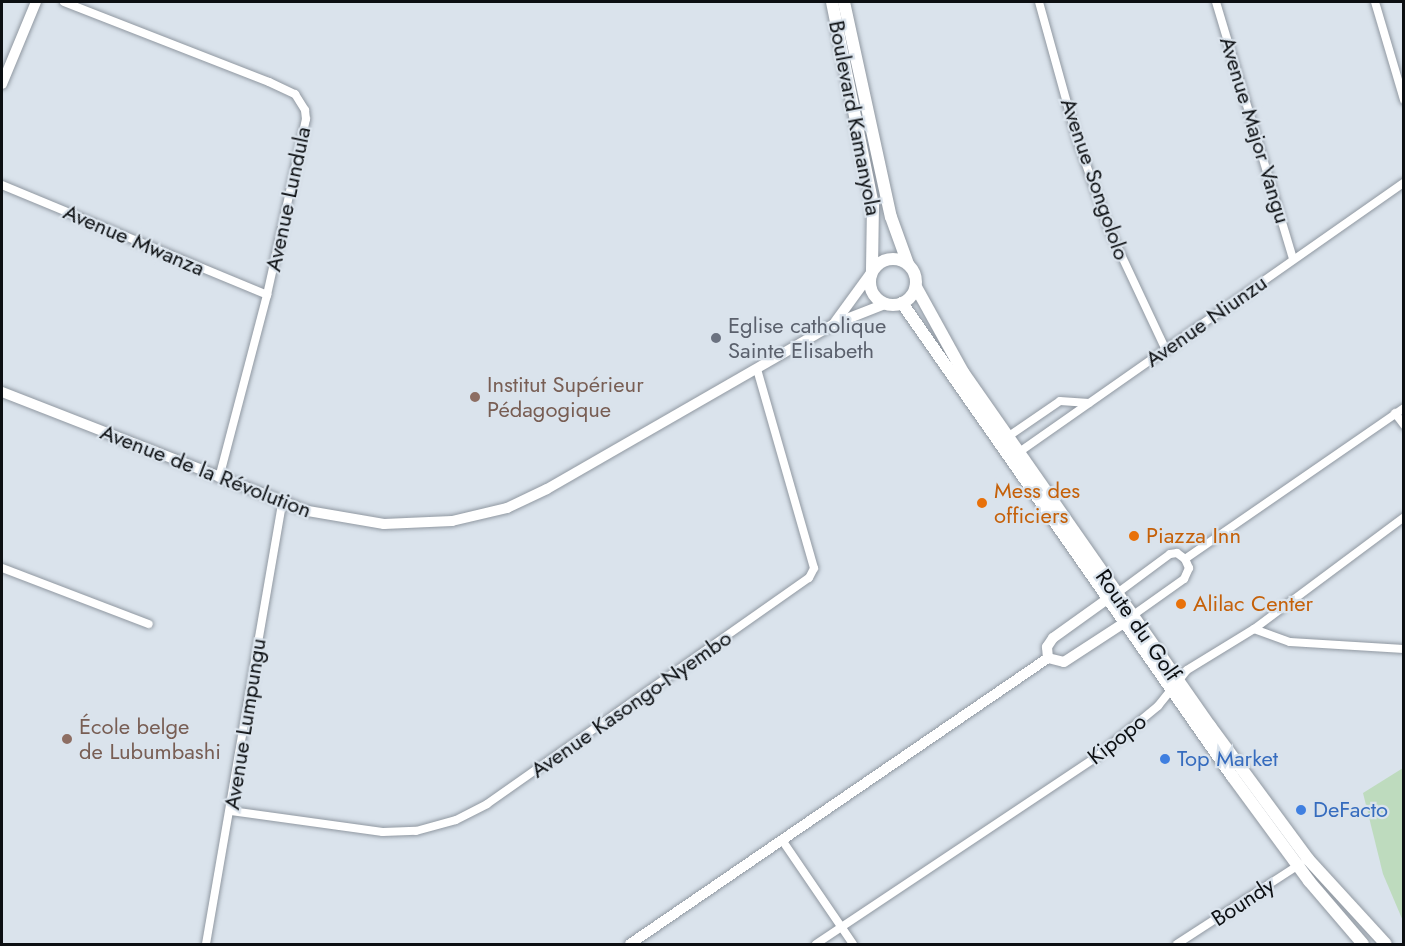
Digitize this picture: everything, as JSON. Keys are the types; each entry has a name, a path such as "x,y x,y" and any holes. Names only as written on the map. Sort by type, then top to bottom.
{"main road":[{"name":"Boulevard Kamanyola","path":"832,2 848,50 891,217 908,264"},
{"name":"Boulevard Kamanyola","path":"844,2 848,50 875,221 872,272"},
{"path":"886,259 908,264 915,275 916,287 902,303 885,304 871,290 872,272 886,259"},
{"name":"Route du Golf","path":"916,287 947,346 1003,440 1127,620 1173,684 1308,859 1386,945"},
{"path":"902,303 1003,440"},
{"path":"1173,684 1297,866 1364,945"}],"street":[{"path":"2,84 36,2"},
{"name":"Avenue Lundula","path":"64,2 269,82 295,94 301,102 306,119 267,296 219,478"},
{"name":"Avenue Songololo","path":"1039,2 1077,139 1108,230 1166,350"},
{"name":"Avenue Major Vangu","path":"1216,2 1293,259"},
{"path":"1375,2 1404,100"},
{"name":"Avenue Niunzu","path":"1014,456 1404,183"},
{"name":"Avenue Mwanza","path":"2,185 267,296"},
{"path":"834,324 872,272"},
{"path":"834,324 885,304"},
{"name":"Avenue de la Révolution","path":"2,392 282,504 334,518 384,524 452,521 488,514 547,489 834,324"},
{"name":"Avenue Kasongo-Nyembo","path":"231,811 383,832 416,831 456,820 487,804 809,578 814,568 757,369"},
{"path":"1003,440 1060,401 1089,403"},
{"path":"1185,559 1404,408"},
{"path":"1395,413 1404,425"},
{"name":"Avenue Lumpungu","path":"206,945 231,811 282,504"},
{"name":"Kipopo","path":"816,945 1095,758 1135,728 1173,684 1254,629 1404,517"},
{"path":"630,945 1048,658 1051,640 1170,554 1177,553 1185,559 1189,568 1184,579 1064,662 1048,658"},
{"path":"2,568 149,624"},
{"path":"1254,629 1290,642 1404,649"},
{"path":"782,840 853,945"},
{"name":"Boundy","path":"1177,945 1308,859"}],"green space":[{"path":"1403,768 1403,921 1383,874 1363,793"}],"place":[{"name":"Eglise catholique Sainte Elisabeth","path":"716,338"},
{"name":"Institut Supérieur Pédagogique","path":"475,397"},
{"name":"Mess des officiers","path":"982,503"},
{"name":"Piazza Inn","path":"1134,536"},
{"name":"Alilac Center","path":"1181,604"},
{"name":"École belge de Lubumbashi","path":"67,739"},
{"name":"Top Market","path":"1165,759"},
{"name":"DeFacto","path":"1301,810"}]}
